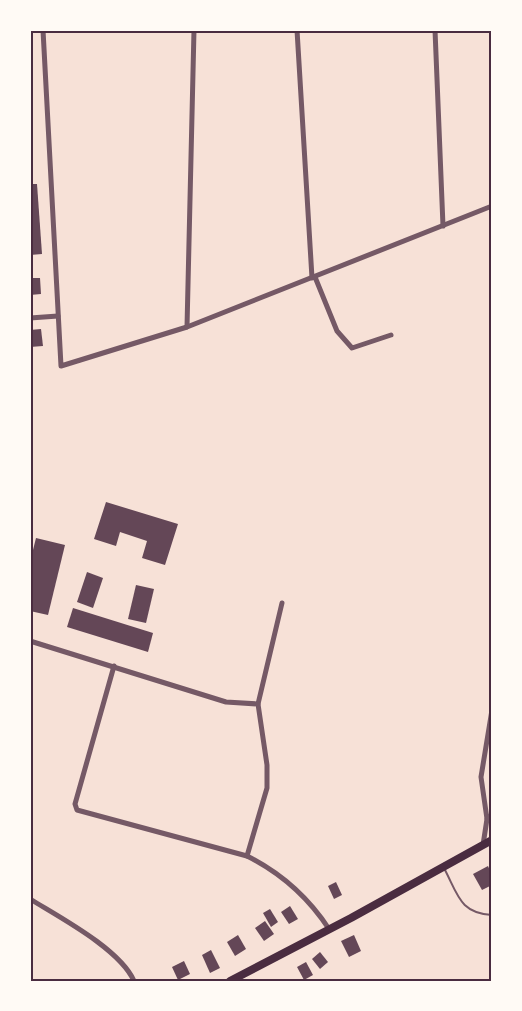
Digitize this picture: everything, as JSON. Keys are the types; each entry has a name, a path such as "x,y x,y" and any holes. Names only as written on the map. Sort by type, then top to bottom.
{"main road":[{"path":"230,981 351,918 492,840"}],"street":[{"path":"43,30 60,366 187,327 492,206"},
{"path":"187,327 194,30"},
{"path":"297,30 313,278 337,331 352,348 391,334"},
{"path":"435,30 443,226"},
{"path":"30,318 58,316"},
{"path":"247,856 267,788 267,765 258,704 282,603"},
{"path":"30,641 226,702 258,704"},
{"path":"114,666 75,804 77,810 247,856 267,866 298,890 316,909 329,929"},
{"path":"483,845 487,819 481,777 492,710"},
{"path":"487,819 492,814"},
{"path":"30,899 90,936 113,956 134,981"}],"lane":[{"path":"444,867 466,909 476,914 492,915"}],"building":[{"path":"30,30 32,30 33,98 30,99"},
{"path":"30,184 37,184 42,254 30,255"},
{"path":"30,278 40,278 41,294 30,295"},
{"path":"41,329 43,346 30,347 30,330"},
{"path":"106,502 178,524 165,565 142,558 147,541 120,532 116,546 94,539"},
{"path":"36,538 65,545 48,615 30,611 30,562"},
{"path":"87,572 103,578 93,608 77,602"},
{"path":"136,585 154,589 146,623 128,619"},
{"path":"73,608 153,633 148,652 67,627"},
{"path":"488,866 492,875 492,885 482,890 473,874"},
{"path":"336,882 342,895 334,899 328,886"},
{"path":"290,906 298,919 289,924 281,912"},
{"path":"270,909 278,922 271,927 263,913"},
{"path":"265,921 274,934 264,941 255,928"},
{"path":"238,935 246,949 235,956 227,942"},
{"path":"354,935 361,951 349,957 341,941"},
{"path":"211,950 220,968 210,973 202,955"},
{"path":"320,952 328,962 320,969 312,959"},
{"path":"184,961 190,974 178,980 172,967"},
{"path":"306,962 313,975 304,980 297,967"}]}
